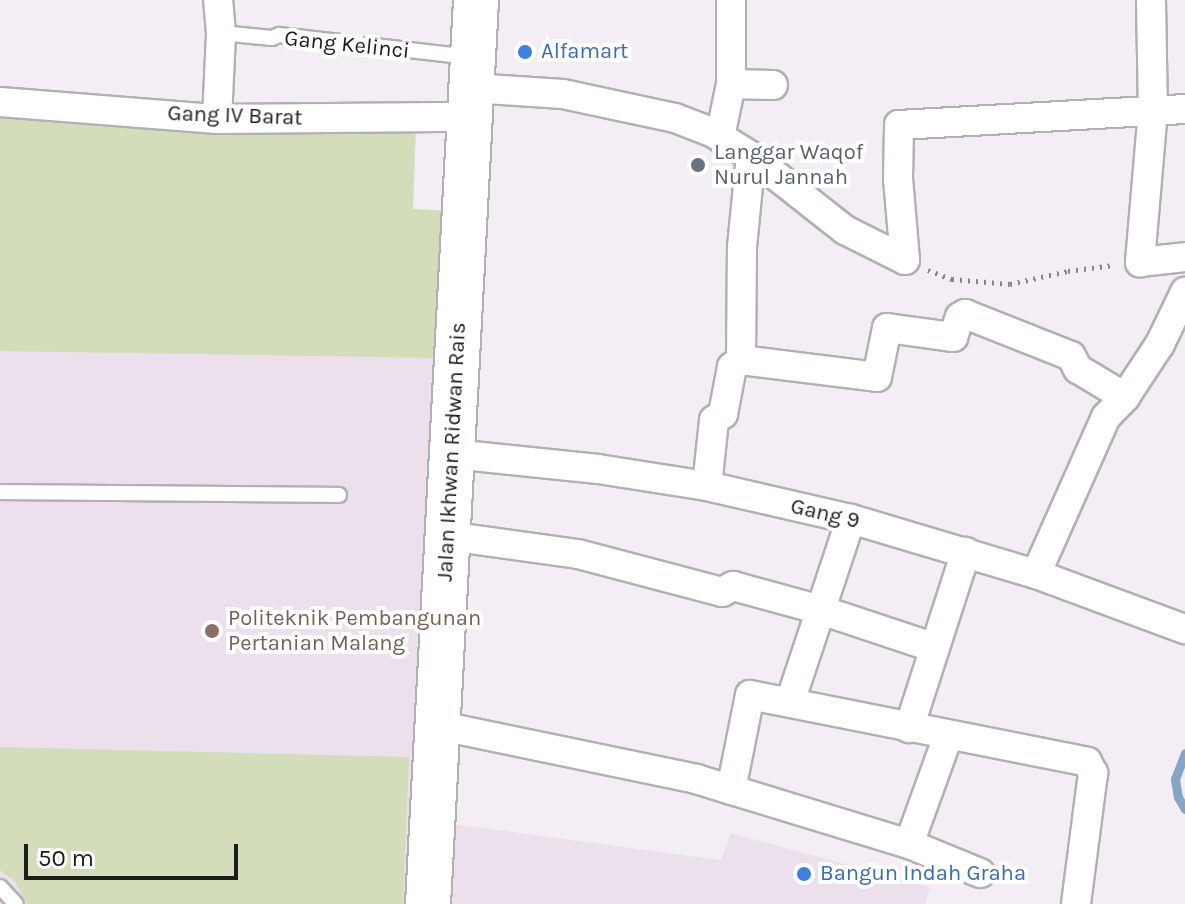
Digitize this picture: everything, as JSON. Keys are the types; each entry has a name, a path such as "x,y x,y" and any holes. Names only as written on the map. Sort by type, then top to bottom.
{"main road":[{"name":"Jalan Ikhwan Ridwan Rais","path":"428,904 476,0"}],"street":[{"path":"217,119 221,33 218,0"},
{"path":"720,137 731,84 731,0"},
{"path":"1151,0 1153,110 1140,262 1185,257"},
{"path":"731,84 773,85"},
{"name":"Gang IV Barat","path":"0,102 217,119 471,87 563,94 675,118 720,137 751,156 845,230 905,260"},
{"path":"905,260 898,179 899,125 1185,109"},
{"path":"741,360 742,247 751,156"},
{"path":"1036,574 1106,417 1125,397 1181,310"},
{"path":"707,486 714,420 723,414 732,367 741,360 877,377 887,328 953,337 960,317 965,314 1071,356 1078,369 1125,397"},
{"name":"Gang 9","path":"453,454 598,469 707,486 851,519 1036,574 1185,629"},
{"path":"790,702 851,519"},
{"path":"448,536 578,554 722,592 733,586 821,610 935,648"},
{"path":"909,728 966,552"},
{"path":"731,790 750,695 1091,765 1093,773 1076,904"},
{"path":"436,725 696,779 909,844 980,873"},
{"path":"909,844 948,736"}],"lane":[{"name":"Gang Kelinci","path":"221,33 272,38 279,35 471,87"},
{"path":"0,492 339,495"},
{"path":"0,887 16,904"}],"path":[{"path":"905,260 952,279 1010,284 1068,271 1140,262"}],"shaded area":[{"name":"Politeknik Pembangunan Pertanian Malang","path":"0,108 416,124 413,209 448,211 409,904 0,904"},
{"path":"452,824 721,860 731,833 930,887 925,904 448,904"}],"green space":[{"path":"0,108 416,124 413,209 448,211 439,358 0,351"},
{"path":"0,747 409,757 403,904 27,904 15,881 0,871"}],"waterway":[{"path":"1185,753 1175,779 1178,797 1185,809"}],"place":[{"name":"Alfamart","path":"525,52"},
{"name":"Langgar Waqof Nurul Jannah","path":"698,165"},
{"name":"Politeknik Pembangunan Pertanian Malang","path":"212,631"},
{"name":"Bangun Indah Graha","path":"804,874"}]}
